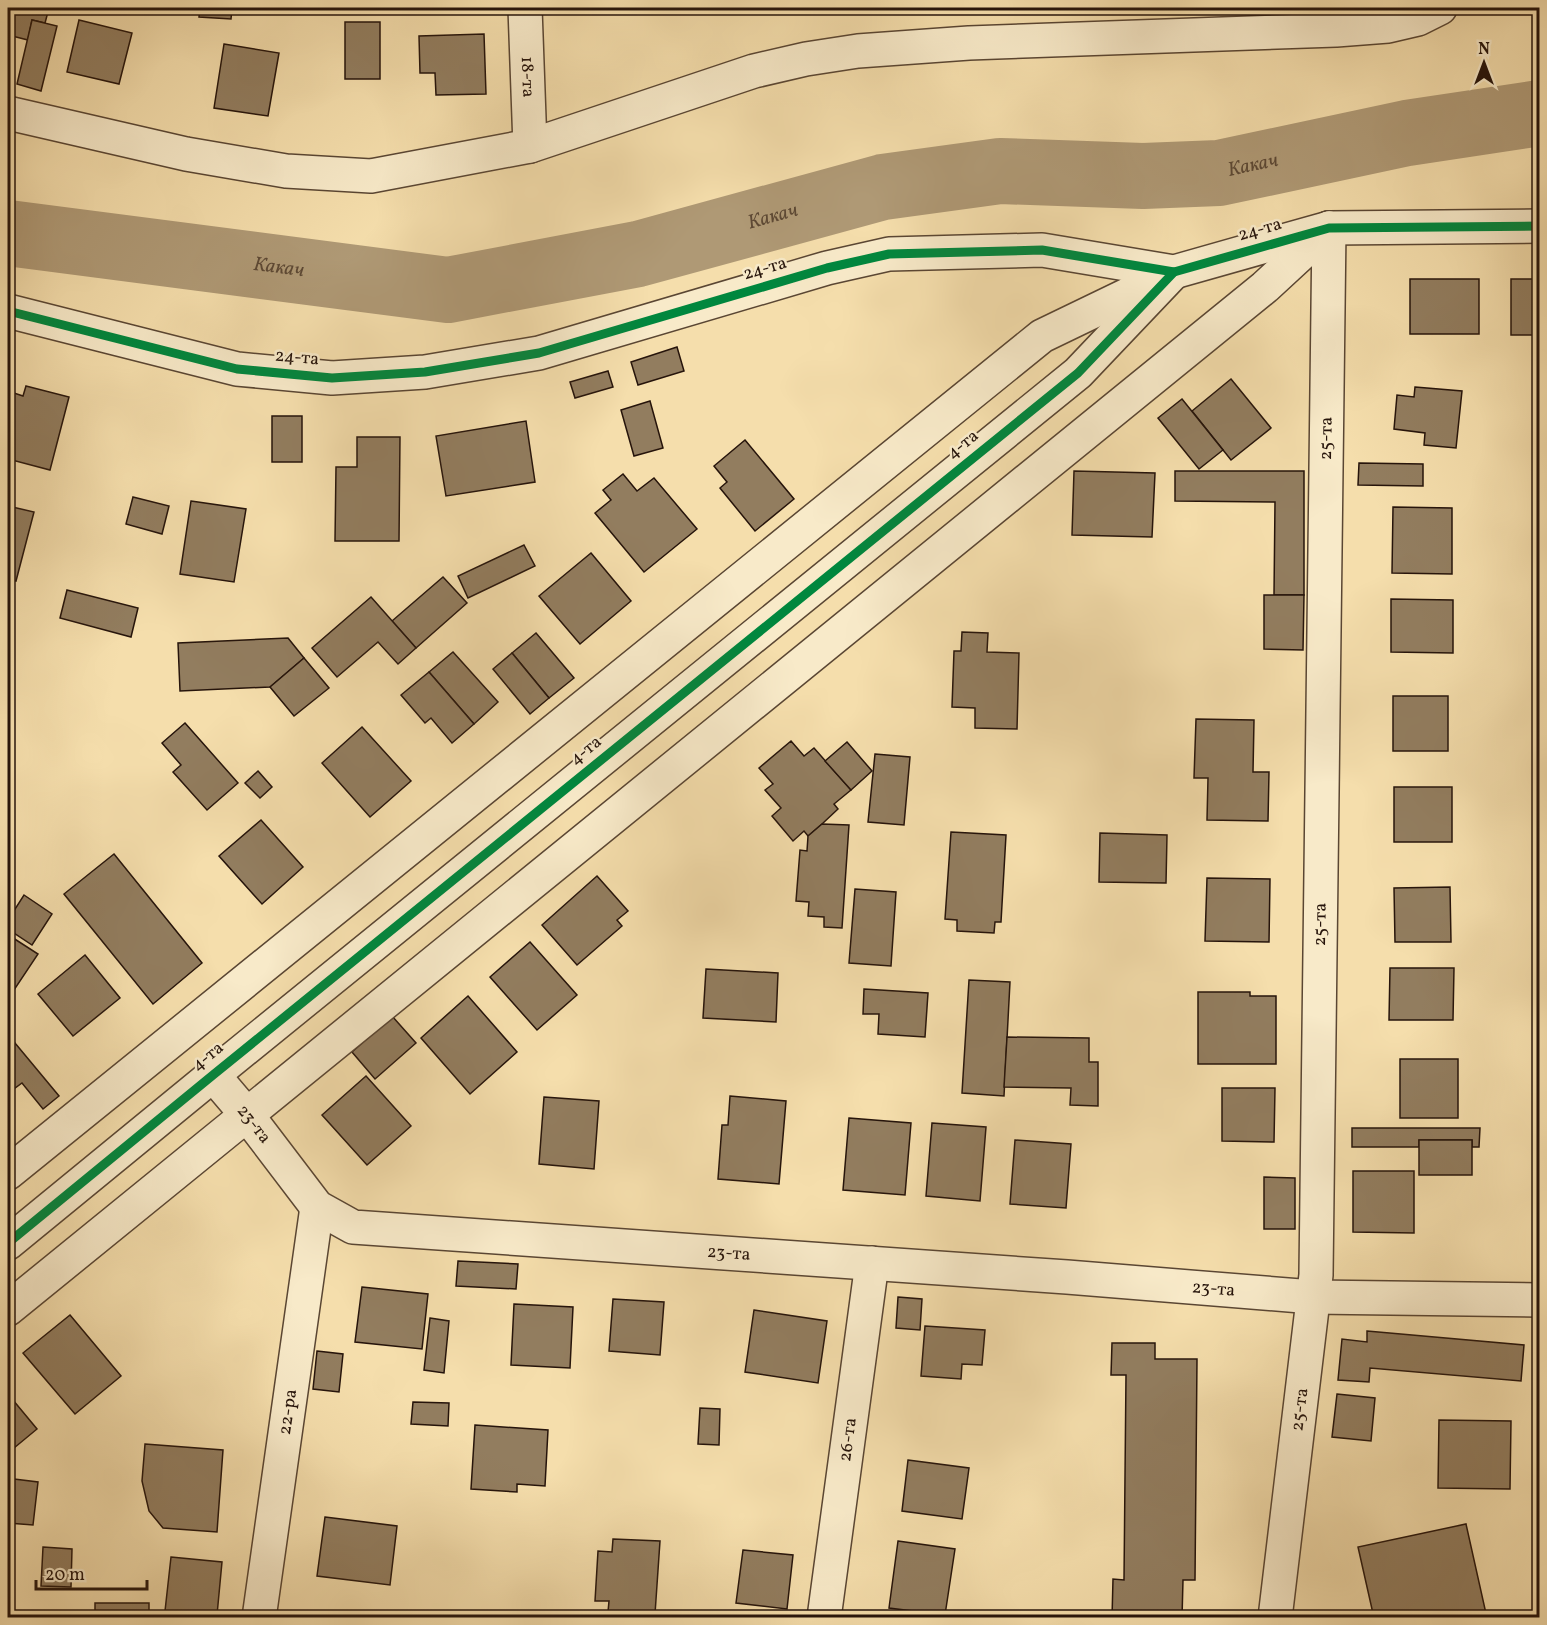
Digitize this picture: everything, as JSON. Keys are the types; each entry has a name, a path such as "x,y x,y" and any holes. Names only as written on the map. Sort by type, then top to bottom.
{"street":[{"name":"18-та","path":"525,8 530,146"},
{"path":"8,113 186,154 286,171 371,176 530,146 754,71 806,59 858,51 969,43 1336,30 1388,26 1418,19 1440,8"},
{"name":"24-та","path":"8,311 237,369 332,378 425,372 539,353 827,268 889,254 1042,250 1174,272 1329,228 1539,226"},
{"path":"8,1309 1265,287 1329,228"},
{"name":"25-та","path":"1275,1617 1316,1275 1329,228"},
{"name":"4-та","path":"8,1243 1078,373 1174,272"},
{"name":"4-та","path":"8,1173 1042,336 1174,272"},
{"name":"23-та","path":"213,1075 247,1115 317,1207 353,1227 872,1263 1313,1297 1539,1300"},
{"name":"22-ра","path":"260,1617 317,1207"},
{"name":"26-та","path":"824,1617 872,1263"}],"building":[{"path":"11,8 49,8 45,23 32,20 28,40 8,35"},
{"path":"200,8 232,8 231,19 199,17"},
{"path":"32,20 57,26 41,91 17,84"},
{"path":"79,20 132,33 119,84 67,72"},
{"path":"345,22 380,22 380,79 345,79"},
{"path":"484,34 486,94 436,95 435,73 420,73 419,36"},
{"path":"224,44 279,53 268,116 214,108"},
{"path":"1410,279 1479,279 1479,334 1410,334"},
{"path":"1511,279 1540,279 1540,335 1511,335"},
{"path":"677,347 684,371 638,385 631,362"},
{"path":"608,371 613,387 575,398 570,382"},
{"path":"1231,379 1271,428 1231,460 1192,411"},
{"path":"26,386 69,397 50,470 8,459 8,391 23,396"},
{"path":"1415,387 1462,391 1456,448 1424,445 1425,433 1394,429 1397,395 1414,397"},
{"path":"1537,387 1540,387 1540,452 1536,452"},
{"path":"1182,399 1223,450 1199,469 1158,418"},
{"path":"650,401 663,448 634,456 621,410"},
{"path":"272,416 302,416 302,462 272,462"},
{"path":"526,421 535,482 446,496 436,436"},
{"path":"357,437 400,437 399,541 335,541 336,467 357,467"},
{"path":"745,440 794,499 755,531 720,488 727,482 714,466"},
{"path":"1359,463 1423,464 1423,486 1358,485"},
{"path":"1074,471 1155,473 1152,537 1072,535"},
{"path":"1175,471 1304,471 1304,595 1274,595 1275,502 1175,501"},
{"path":"623,474 637,491 654,478 697,529 644,572 595,513 611,500 603,490"},
{"path":"133,497 169,506 162,534 126,524"},
{"path":"191,501 246,509 234,582 180,574"},
{"path":"8,506 34,512 16,581 8,579"},
{"path":"1393,507 1452,508 1452,574 1392,573"},
{"path":"524,545 535,566 468,598 458,576"},
{"path":"591,553 631,601 580,644 539,596"},
{"path":"443,577 467,603 416,648 392,621"},
{"path":"67,590 138,608 131,637 60,618"},
{"path":"1264,595 1304,595 1303,650 1264,649"},
{"path":"371,597 416,648 398,664 378,642 337,677 312,648"},
{"path":"1391,599 1453,600 1453,653 1391,652"},
{"path":"962,632 988,633 987,652 1019,653 1017,729 975,728 975,708 952,707 954,651 961,651"},
{"path":"536,633 574,678 549,698 512,653"},
{"path":"288,638 304,658 270,687 180,691 178,643"},
{"path":"453,652 498,702 474,724 429,672"},
{"path":"512,653 549,698 530,714 493,669"},
{"path":"304,658 329,688 294,716 270,687"},
{"path":"429,672 474,724 452,743 431,718 425,723 401,695"},
{"path":"1393,696 1448,696 1448,751 1393,751"},
{"path":"1196,719 1254,720 1253,772 1269,772 1268,821 1207,820 1208,778 1194,778"},
{"path":"185,723 238,783 207,810 173,772 181,765 162,743"},
{"path":"362,727 411,781 370,817 322,763"},
{"path":"791,741 804,756 814,748 851,790 834,804 838,809 822,824 808,836 804,831 793,841 772,816 781,808 765,790 773,784 759,768"},
{"path":"847,742 872,771 851,790 825,761"},
{"path":"875,754 910,757 904,825 868,822"},
{"path":"258,771 272,787 260,798 245,783"},
{"path":"1394,787 1452,787 1452,842 1394,842"},
{"path":"261,820 303,867 262,904 219,856"},
{"path":"822,824 849,825 842,928 824,927 824,917 808,916 809,902 796,901 800,850 807,851 808,836"},
{"path":"951,832 1006,835 1001,922 995,922 994,933 957,931 957,920 945,919"},
{"path":"1100,833 1167,835 1166,883 1099,882"},
{"path":"114,854 202,963 153,1004 64,894"},
{"path":"597,876 628,911 617,920 622,926 577,965 542,925"},
{"path":"1207,878 1270,879 1269,942 1205,941"},
{"path":"1450,887 1451,942 1395,942 1394,888"},
{"path":"855,889 896,892 891,966 849,963"},
{"path":"24,895 52,914 32,945 8,929 8,920"},
{"path":"10,936 38,954 14,990 8,986 8,940"},
{"path":"530,942 577,995 537,1030 490,977"},
{"path":"85,955 120,998 73,1036 38,994"},
{"path":"1390,968 1454,968 1453,1020 1389,1020"},
{"path":"706,969 778,973 776,1022 703,1018"},
{"path":"969,980 1010,982 1004,1096 962,1093"},
{"path":"864,989 928,993 925,1037 878,1034 879,1014 863,1014"},
{"path":"1198,992 1250,992 1250,996 1276,996 1276,1064 1198,1064"},
{"path":"468,996 517,1052 470,1094 421,1038"},
{"path":"392,1016 416,1043 375,1079 352,1052"},
{"path":"10,1037 59,1096 43,1109 22,1083 11,1091 8,1088 8,1039"},
{"path":"1007,1037 1089,1038 1089,1062 1098,1062 1098,1106 1070,1105 1071,1088 1004,1087"},
{"path":"1400,1059 1458,1059 1458,1118 1400,1118"},
{"path":"366,1076 411,1126 367,1165 322,1115"},
{"path":"1222,1088 1275,1088 1274,1142 1222,1141"},
{"path":"730,1096 786,1101 779,1184 718,1179 722,1125 728,1125"},
{"path":"544,1097 599,1101 594,1169 539,1164"},
{"path":"849,1118 911,1123 905,1195 843,1190"},
{"path":"932,1123 986,1127 980,1201 926,1196"},
{"path":"1352,1128 1480,1128 1479,1147 1472,1147 1472,1140 1419,1140 1419,1147 1352,1147"},
{"path":"1015,1140 1071,1144 1066,1208 1010,1204"},
{"path":"1419,1140 1472,1140 1472,1175 1419,1175"},
{"path":"1353,1171 1414,1171 1414,1233 1353,1232"},
{"path":"1264,1177 1295,1178 1295,1229 1264,1229"},
{"path":"458,1261 518,1264 516,1289 456,1286"},
{"path":"362,1287 428,1294 422,1349 355,1342"},
{"path":"898,1297 922,1299 920,1330 896,1328"},
{"path":"613,1299 664,1302 660,1355 609,1351"},
{"path":"514,1304 573,1307 570,1368 511,1365"},
{"path":"754,1310 827,1321 818,1383 745,1372"},
{"path":"70,1315 121,1376 75,1414 23,1353"},
{"path":"430,1318 449,1321 444,1373 424,1370"},
{"path":"925,1326 985,1330 982,1365 962,1364 961,1379 921,1376"},
{"path":"1367,1331 1524,1345 1521,1381 1370,1368 1369,1382 1338,1380 1342,1339 1367,1342"},
{"path":"1112,1343 1155,1343 1155,1359 1197,1359 1195,1580 1183,1580 1182,1618 1112,1618 1113,1579 1124,1580 1126,1375 1111,1375"},
{"path":"317,1351 343,1354 339,1392 313,1389"},
{"path":"8,1394 37,1429 8,1453"},
{"path":"1337,1394 1375,1398 1371,1441 1332,1437"},
{"path":"413,1402 449,1403 448,1426 411,1424"},
{"path":"700,1408 720,1409 719,1445 698,1444"},
{"path":"1439,1420 1511,1421 1510,1489 1438,1488"},
{"path":"475,1425 548,1430 545,1486 517,1484 517,1492 471,1489"},
{"path":"145,1444 223,1450 217,1532 163,1528 149,1511 142,1481"},
{"path":"908,1460 969,1468 962,1519 902,1511"},
{"path":"14,1479 38,1482 33,1525 8,1523 8,1481"},
{"path":"325,1517 397,1526 390,1585 317,1576"},
{"path":"1466,1524 1487,1618 1374,1618 1358,1547"},
{"path":"8,1530 14,1531 8,1585"},
{"path":"613,1539 660,1541 655,1614 608,1612 609,1601 595,1601 598,1551 612,1552"},
{"path":"898,1541 955,1549 945,1615 889,1608"},
{"path":"43,1547 72,1549 71,1587 41,1586"},
{"path":"743,1550 793,1555 787,1609 736,1603"},
{"path":"171,1557 222,1562 217,1615 165,1611"},
{"path":"95,1603 149,1603 149,1618 95,1618"},
{"path":"1540,1609 1540,1618 1522,1618 1521,1614"}],"waterway":[{"name":"Какач","path":"8,233 448,290 638,254 883,187 1000,171 1143,176 1219,173 1407,133 1540,113"}],"cycle path":[{"path":"8,311 237,369 332,378 425,372 539,353 827,268 889,254 1042,250 1174,272 1329,228 1540,226"},
{"path":"8,1243 1078,373 1174,272"}]}
